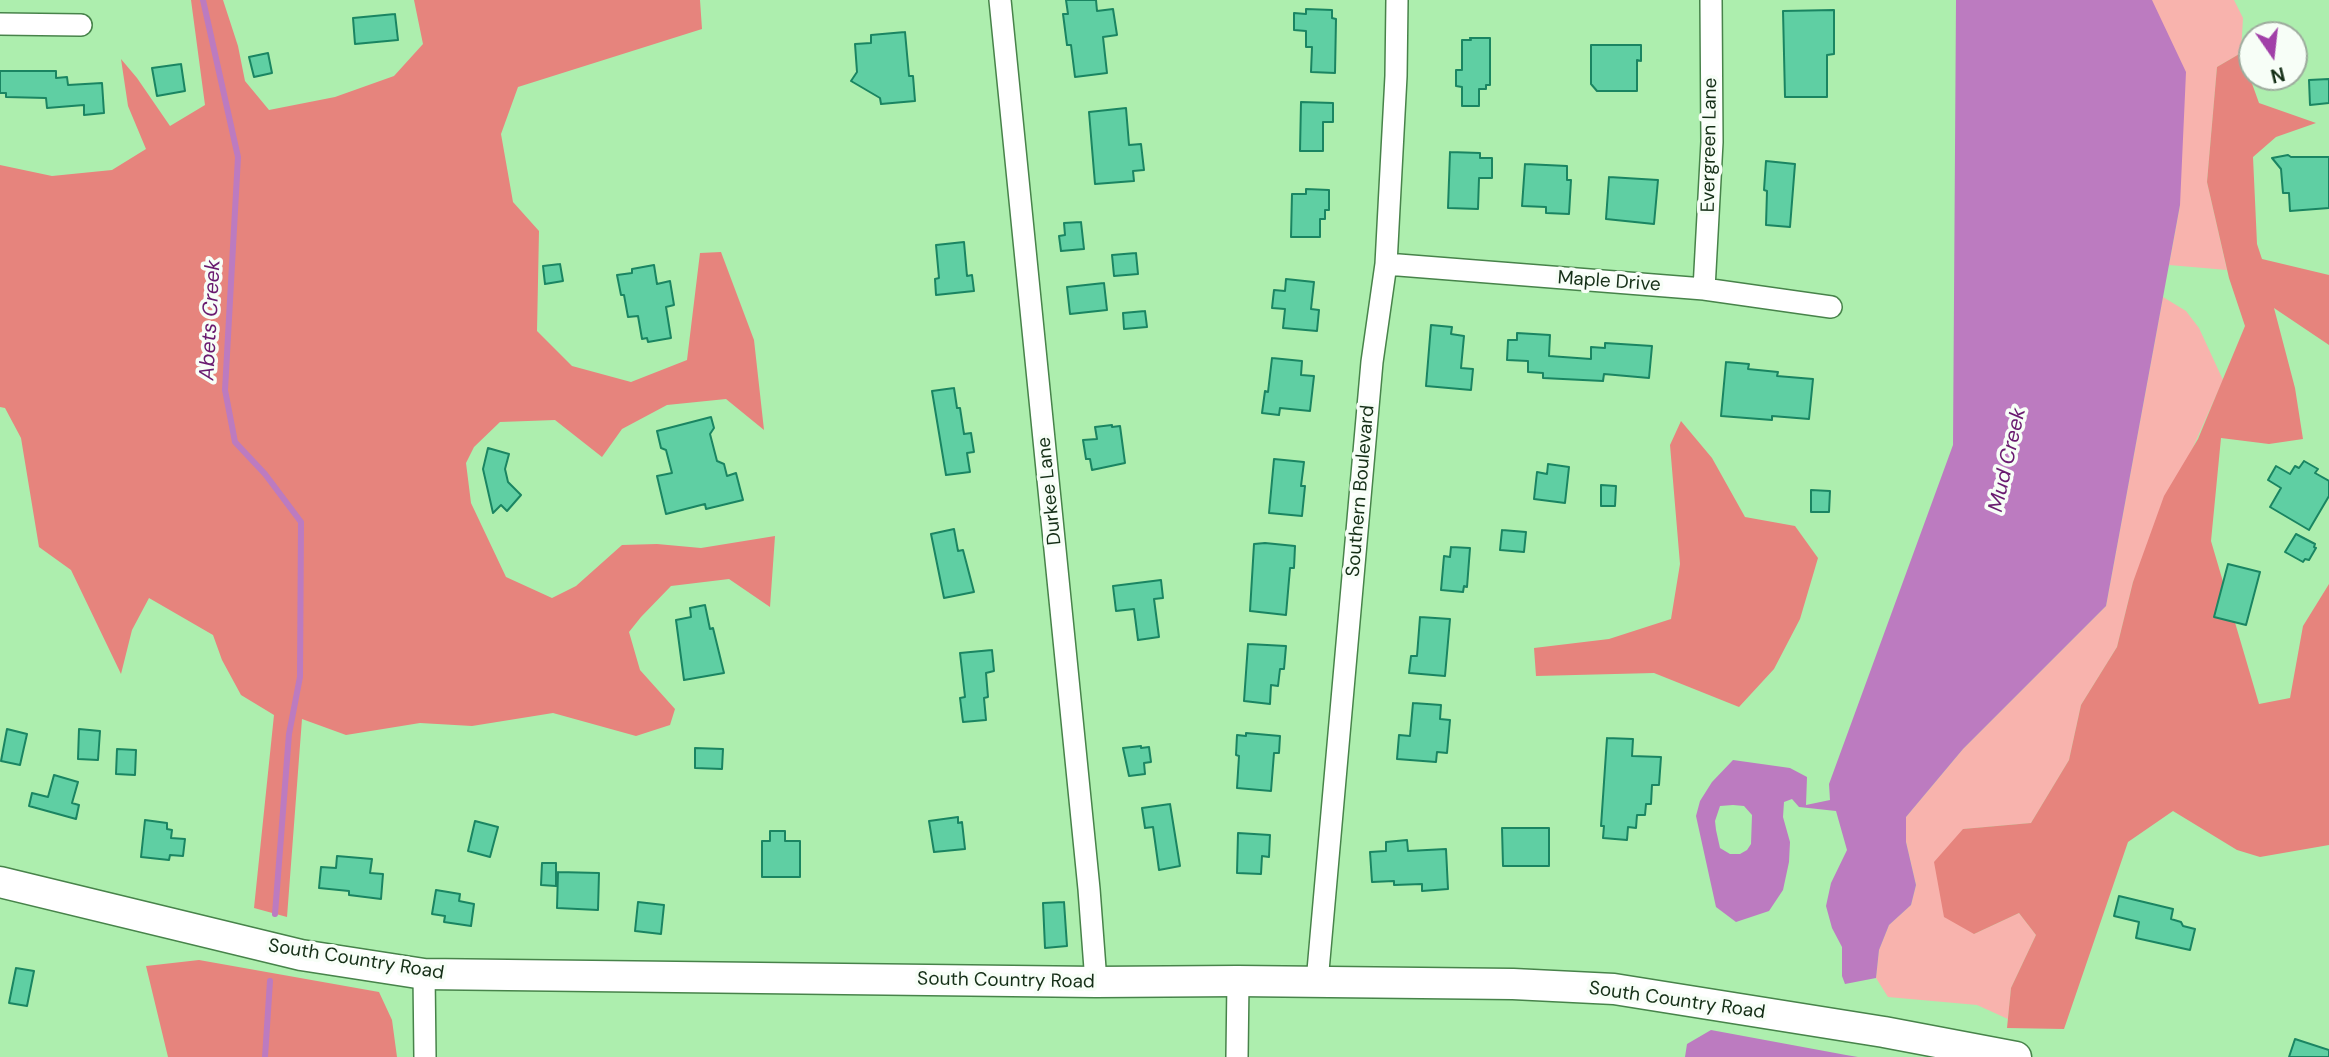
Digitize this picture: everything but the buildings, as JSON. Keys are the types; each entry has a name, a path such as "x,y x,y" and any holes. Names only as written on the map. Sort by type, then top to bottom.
{"main road":[{"name":"South Country Road","path":"0,882 301,955 424,974 1513,984 1614,989 1884,1032 2016,1057"}],"street":[{"name":"Durkee Lane","path":"1000,0 1097,982"},
{"name":"Southern Boulevard","path":"1317,982 1372,362 1386,264 1397,0"},
{"name":"Evergreen Lane","path":"1704,289 1712,142 1711,0"},
{"path":"0,24 81,26"},
{"name":"Maple Drive","path":"1386,264 1704,289 1830,307"},
{"path":"424,974 425,1057"},
{"path":"1237,1057 1238,981"}],"shaded area":[{"path":"191,0 223,0 238,46 245,81 269,110 335,97 394,76 423,44 414,0 700,0 702,29 518,87 501,134 513,202 539,231 537,331 572,366 631,382 687,360 700,253 721,252 754,340 764,430 726,399 667,405 622,429 602,457 555,420 500,422 474,447 466,463 471,503 506,577 552,598 576,586 622,545 657,544 701,548 775,536 770,607 729,579 671,586 629,632 640,670 675,709 670,725 636,736 553,713 472,726 420,723 346,735 302,719 287,917 254,908 274,715 241,695 222,660 213,635 149,598 132,630 121,674 71,570 39,547 21,438 5,408 0,407 0,165 52,176 112,170 146,149 128,106 121,59 170,126 205,105"},
{"path":"2152,0 2234,0 2243,18 2243,21 2238,21 2238,55 2217,67 2207,182 2227,270 2169,265 2180,205"},
{"path":"2238,55 2238,91 2255,91 2259,103 2316,123 2276,137 2253,157 2257,244 2262,259 2329,275 2329,345 2274,308 2295,388 2303,439 2269,444 2221,438 2211,541 2259,704 2290,698 2303,626 2329,584 2329,845 2260,857 2237,850 2173,811 2128,842 2064,1029 2007,1028 2011,988 2036,935 2019,913 1974,934 1944,917 1934,862 1963,829 2031,823 2069,760 2081,705 2117,647 2133,582 2164,496 2198,439 2245,326 2229,278 2207,182 2217,67"},
{"path":"2163,297 2186,311 2199,328 2223,380 2133,582 2117,647 2081,705 2069,760 2031,823 1963,829 1974,934 2019,913 2036,935 2011,988 2008,1019 1977,1005 1888,997 1876,978 1879,950 1889,925 1911,905 1916,885 1906,842 1906,817 1963,749 2106,606"},
{"path":"1681,421 1712,458 1745,517 1795,526 1818,558 1800,619 1774,669 1739,707 1654,673 1536,676 1534,648 1609,639 1671,619 1680,564 1670,445"},
{"path":"199,960 379,992 392,1020 397,1057 168,1057 146,966"}],"water":[{"name":"Mud Creek","path":"1956,0 2152,0 2186,72 2180,205 2106,606 1963,749 1906,817 1906,842 1916,885 1911,905 1889,925 1879,950 1876,978 1845,984 1842,976 1842,947 1832,928 1826,906 1831,883 1847,850 1836,811 1799,807 1792,799 1784,802 1783,817 1790,842 1783,890 1769,911 1736,922 1716,907 1696,816 1700,801 1712,782 1733,760 1790,768 1807,777 1806,805 1830,800 1829,784 1953,445","holes":["1720,806 1744,806 1752,815 1751,844 1740,854 1730,854 1720,848 1715,821"]},
{"path":"1711,1030 1858,1057 1685,1057 1687,1044"}],"waterway":[{"name":"Abets Creek","path":"203,0 238,157 225,390 235,442 265,474 301,522 300,677 289,734 275,914"},
{"name":"Abets Creek","path":"265,1057 270,981"}]}
